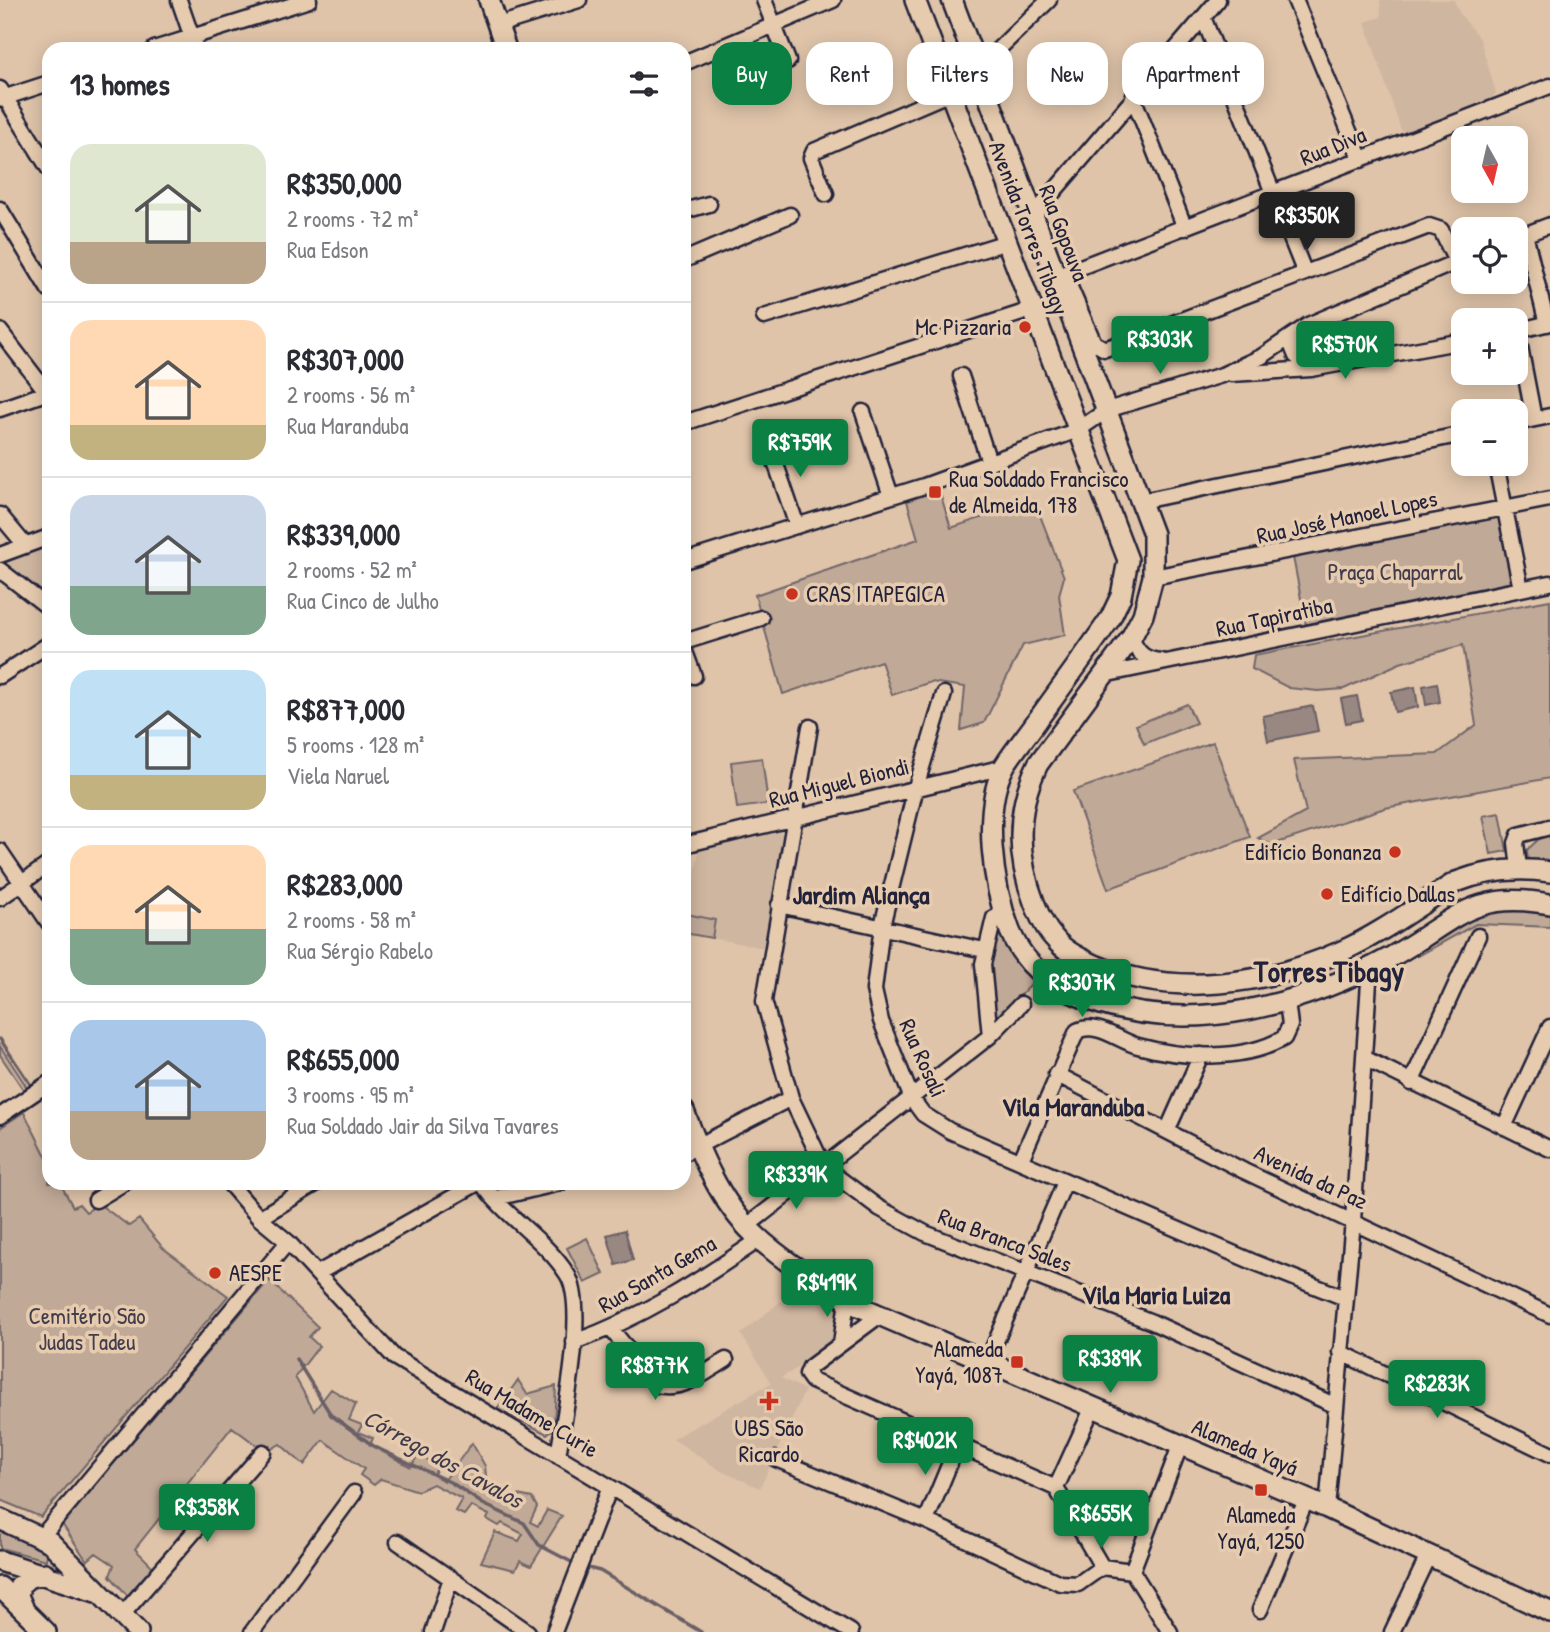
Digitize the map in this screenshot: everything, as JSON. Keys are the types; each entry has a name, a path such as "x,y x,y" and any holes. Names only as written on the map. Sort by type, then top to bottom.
{"main road":[{"path":"489,0 504,42"},
{"name":"Avenida Torres Tibagy","path":"915,0 931,42"},
{"name":"Rua Gopouva","path":"952,0 968,42"},
{"name":"Avenida Torres Tibagy","path":"955,105 1127,555 1127,574 1110,619 1004,767"},
{"name":"Rua Gopouva","path":"991,105 1031,218 1059,273 1153,534 1153,577 1143,615 1130,638 1038,764 1027,787 1022,811 1022,862 1038,912 1056,941 1075,955 1116,974 1194,985 1279,974 1350,947 1456,882 1473,876 1519,868 1550,872"},
{"path":"1004,767 993,821 993,855 1000,905 1014,942 1031,966 1048,982 1086,999 1129,1012 1192,1015 1244,1011 1287,1002 1370,967 1452,917 1480,904 1521,898 1550,904"},
{"path":"1370,967 1371,935"},
{"path":"1350,947 1370,967"},
{"name":"Alameda Yayá","path":"691,1150 753,1233 847,1300 1092,1409 1327,1508 1550,1612"},
{"path":"0,1519 42,1536 58,1549 138,1632"},
{"path":"23,1606 18,1596 19,1585 54,1566 58,1549"},
{"path":"0,1561 103,1594"},
{"path":"0,1587 23,1606 46,1632"}],"street":[{"path":"179,0 194,42"},
{"path":"197,42 309,0"},
{"path":"498,25 579,0"},
{"path":"764,0 781,42"},
{"path":"691,59 833,0"},
{"path":"1006,42 1049,0"},
{"path":"1181,42 1218,0"},
{"path":"1296,0 1361,160"},
{"path":"1203,17 1304,271"},
{"path":"42,85 2,95 42,158"},
{"name":"Rua Diva","path":"1059,273 1185,228 1550,86"},
{"path":"826,194 811,158 814,151 922,105"},
{"path":"1031,218 1126,105"},
{"path":"1136,105 1185,228"},
{"path":"691,209 709,204"},
{"path":"0,209 42,278"},
{"path":"691,257 790,215"},
{"path":"1528,233 1550,225"},
{"path":"1059,273 1094,343 1105,349 1304,271 1429,226 1441,230 1451,246"},
{"path":"764,317 1007,242"},
{"path":"1528,260 1549,324 1528,328"},
{"path":"691,559 891,496 1078,430 1107,410 1222,375 1289,339 1308,325 1451,264"},
{"path":"691,421 1034,309"},
{"path":"0,331 42,387"},
{"path":"1289,339 1296,356 1311,369"},
{"path":"1222,375 1311,369 1451,343"},
{"path":"961,376 989,461"},
{"path":"1527,385 1534,419"},
{"path":"0,409 42,396"},
{"path":"863,412 891,496"},
{"path":"1528,420 1550,416"},
{"path":"1142,501 1451,436"},
{"path":"769,444 797,526"},
{"path":"1498,476 1521,589"},
{"name":"Rua José Manoel Lopes","path":"1153,577 1550,499"},
{"path":"0,515 25,545"},
{"path":"0,555 42,539"},
{"path":"0,570 42,603"},
{"name":"Rua Tapiratiba","path":"1102,675 1550,583"},
{"path":"691,640 761,618"},
{"name":"Rua Tapiratiba","path":"1130,638 1138,652 1149,660 1173,661"},
{"path":"0,676 42,649"},
{"path":"691,668 694,676"},
{"name":"Rua Rosali","path":"944,694 916,787 882,926 874,990 881,1021 912,1100 935,1124 1021,1160 1065,1182 1346,1298"},
{"path":"810,727 764,1001 791,1098 824,1167"},
{"name":"Rua Miguel Biondi","path":"691,843 1004,767"},
{"path":"1519,868 1516,843 1519,835 1550,827"},
{"path":"0,851 42,913"},
{"path":"0,898 42,869"},
{"path":"779,905 984,950"},
{"path":"990,1037 982,980 984,950 994,918"},
{"path":"1412,1083 1478,936"},
{"path":"1327,1508 1366,1059 1370,967"},
{"path":"1021,1160 1072,1038 1084,1027 1093,1027 1136,1046 1169,1053 1201,1055 1248,1051 1277,1042 1288,1033 1287,1002"},
{"name":"Rua Santa Gema","path":"574,1342 611,1329 694,1285 824,1167 990,1037 1021,1004"},
{"path":"1504,1127 1550,1027"},
{"path":"1167,1131 1201,1055"},
{"path":"1366,1059 1550,1149"},
{"name":"Avenida da Paz","path":"1056,1074 1244,1171 1550,1315"},
{"path":"0,1116 42,1088"},
{"path":"691,1150 791,1098"},
{"name":"Rua Branca Sales","path":"824,1167 879,1208 925,1233 1152,1322 1334,1405"},
{"path":"987,1362 1065,1182"},
{"path":"96,1200 112,1190"},
{"name":"Rua Madame Curie","path":"235,1190 259,1218 288,1242 318,1273 394,1357 851,1632"},
{"path":"259,1218 305,1190"},
{"path":"318,1273 467,1190"},
{"path":"487,1190 568,1275 575,1300 574,1342 558,1456"},
{"path":"496,1198 530,1190"},
{"path":"42,1536 288,1242"},
{"path":"841,1344 847,1300"},
{"path":"880,1315 810,1367 807,1374 811,1381 1056,1488 1101,1567"},
{"path":"611,1329 657,1385 675,1387 686,1384 726,1360"},
{"path":"1340,1352 1550,1454"},
{"path":"1056,1488 1092,1409"},
{"path":"926,1521 957,1446"},
{"path":"1132,1571 1180,1446"},
{"path":"123,1614 263,1452"},
{"path":"776,1459 926,1521 1060,1583 1070,1585 1086,1581 1101,1567"},
{"path":"554,1632 610,1487"},
{"path":"252,1632 354,1493"},
{"path":"1260,1609 1306,1500"},
{"path":"398,1542 528,1632"},
{"path":"1392,1632 1429,1554"},
{"path":"1101,1567 1132,1571"},
{"path":"1132,1571 1170,1632"},
{"path":"433,1632 451,1578"}],"shaded area":[{"path":"1380,0 1454,0 1460,14 1480,39 1496,93 1489,101 1405,132 1401,130 1365,22 1381,17"},
{"path":"42,545 42,594 4,565 6,558"},
{"path":"1437,683 1440,702 1426,705 1423,686"},
{"path":"1415,687 1418,707 1395,712 1391,692"},
{"path":"1357,696 1362,720 1346,723 1341,699"},
{"path":"1313,706 1318,731 1268,741 1263,716"},
{"path":"779,832 787,837 765,948 691,934 691,895 699,851"},
{"path":"625,1230 633,1260 616,1265 607,1235"},
{"path":"803,1283 842,1305 838,1342 781,1378 805,1390 760,1488 721,1471 673,1439 771,1383 741,1334"}],"green space":[{"path":"939,490 951,528 1034,500 1064,577 1059,595 1065,635 1023,645 984,723 961,730 965,687 931,682 892,695 881,661 783,694 755,595 918,539 907,501"},
{"name":"Praça Chaparral","path":"1501,516 1514,584 1306,625 1293,557"},
{"path":"1550,600 1550,778 1385,808 1271,845 1258,838 1306,812 1294,760 1437,754 1476,725 1463,645 1400,663 1344,689 1318,691 1289,688 1252,669 1254,655"},
{"path":"1187,704 1196,723 1144,744 1136,725"},
{"path":"1213,742 1250,837 1108,889 1073,791"},
{"path":"762,758 768,804 737,808 731,762"},
{"path":"1500,813 1507,851 1491,854 1483,816"},
{"path":"1550,835 1550,864 1528,862 1527,850 1540,838"},
{"path":"1480,905 1550,906 1550,927 1476,924 1418,956 1407,949"},
{"path":"691,915 715,920 712,938 691,934"},
{"path":"1002,917 1036,980 991,1025 987,955"},
{"path":"0,1046 25,1084 25,1092 0,1055"},
{"name":"Cemitério São Judas Tadeu","path":"24,1112 42,1148 42,1190 64,1190 73,1207 79,1204 86,1212 99,1204 129,1226 139,1219 163,1248 228,1296 41,1517 0,1500 0,1128"},
{"path":"587,1238 604,1274 585,1283 567,1248"},
{"path":"269,1280 318,1327 309,1337 319,1346 295,1377 314,1411 331,1389 356,1404 349,1420 362,1425 358,1432 373,1438 370,1445 411,1467 417,1456 440,1464 433,1475 444,1481 472,1443 485,1466 488,1495 506,1501 518,1495 532,1498 537,1507 530,1522 538,1526 547,1510 562,1516 531,1566 520,1561 515,1570 481,1562 495,1532 519,1541 523,1534 502,1523 499,1526 487,1519 489,1515 471,1506 464,1515 455,1511 462,1499 433,1484 418,1491 381,1479 374,1485 360,1475 364,1469 323,1440 304,1465 280,1444 270,1450 255,1444 232,1427 135,1549 154,1568 135,1595 127,1595 110,1576 114,1565 96,1553 87,1561 62,1524"},
{"path":"518,1380 527,1394 556,1386 554,1428 547,1434 497,1409"},
{"path":"0,1525 48,1548 46,1560 0,1548"}],"waterway":[{"name":"Córrego dos Cavalos","path":"0,1039 32,1087"},
{"name":"Córrego dos Cavalos","path":"296,1359 331,1415 375,1447 452,1483 483,1504 524,1523 539,1545 577,1565"},
{"name":"Córrego dos Cavalos","path":"584,1567 600,1571 701,1632"}],"place":[{"name":"Mc Pizzaria","path":"1025,327"},
{"name":"Rua Soldado Francisco de Almeida, 178","path":"935,492"},
{"name":"CRAS ITAPEGICA","path":"792,594"},
{"name":"Edifício Bonanza","path":"1395,852"},
{"name":"Edifício Dallas","path":"1327,894"},
{"name":"AESPE","path":"215,1273"},
{"name":"Alameda Yayá, 1087","path":"1017,1362"},
{"name":"UBS São Ricardo","path":"769,1401"},
{"name":"Alameda Yayá, 1250","path":"1261,1490"}],"district":[{"name":"Jardim Aliança","path":"861,895"},
{"name":"Torres Tibagy","path":"1329,972"},
{"name":"Vila Maranduba","path":"1073,1107"},
{"name":"Vila Maria Luiza","path":"1156,1295"}]}
